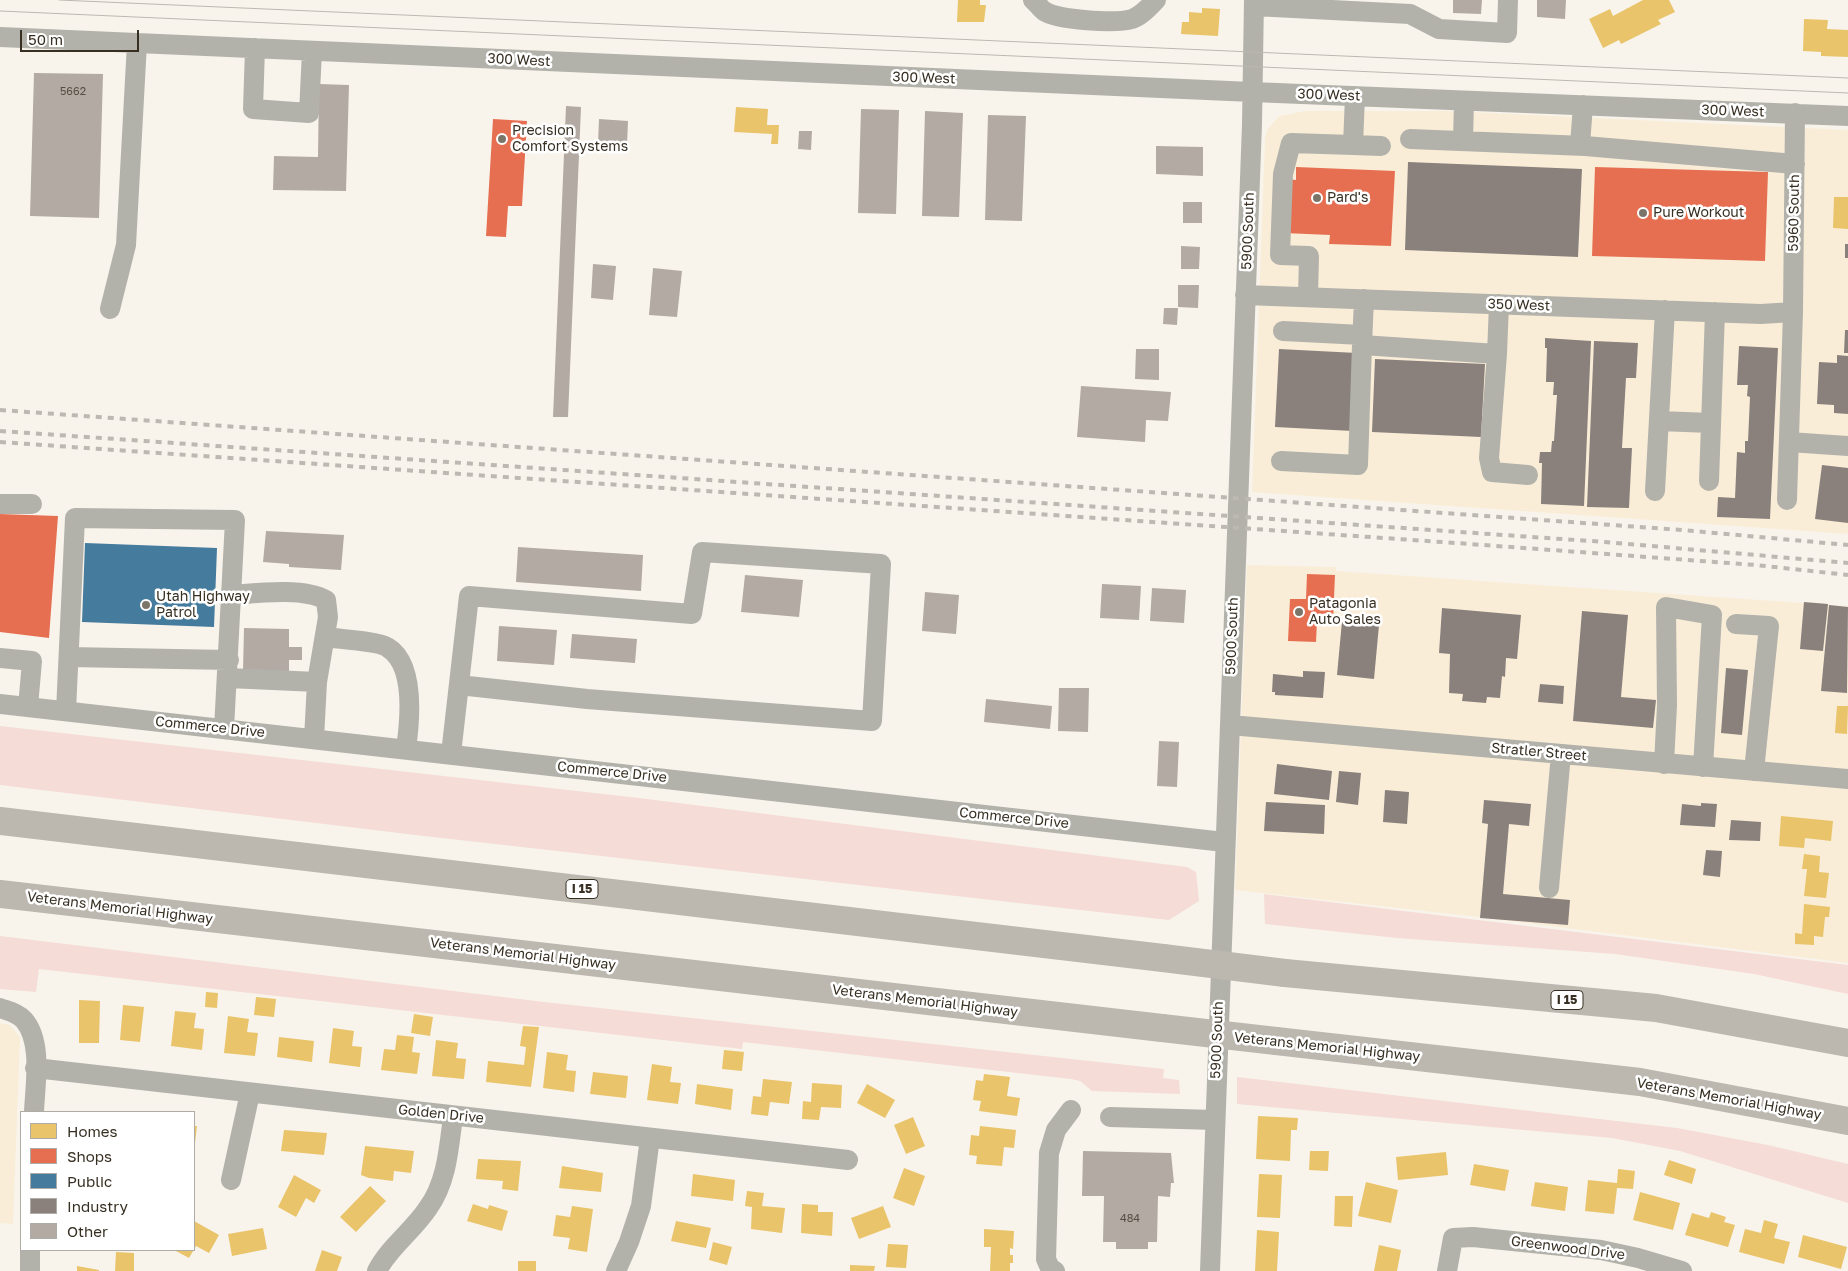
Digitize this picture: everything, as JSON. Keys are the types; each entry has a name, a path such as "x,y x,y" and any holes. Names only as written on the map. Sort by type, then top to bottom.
{"highway":[{"name":"I 15","path":"0,820 1284,973 1656,1008 1848,1043"},
{"name":"Veterans Memorial Highway","path":"0,894 1640,1082 1777,1106 1848,1121"},
{"path":"1777,1106 1848,1132"}],"street":[{"path":"1033,0 1044,11 1063,18 1118,20 1132,19 1142,14 1156,0"},
{"path":"1254,3 1410,14 1439,29 1507,33 1508,0"},
{"name":"5900 South","path":"1210,1271 1254,3"},
{"name":"300 West","path":"0,36 1252,92 1848,116"},
{"path":"110,309 126,245 137,43"},
{"path":"255,48 253,108 309,113 312,51"},
{"path":"1353,145 1355,96"},
{"path":"1463,141 1464,100"},
{"path":"1580,146 1583,105"},
{"name":"5960 South","path":"1787,500 1793,312 1795,114"},
{"path":"1410,139 1580,146 1795,164"},
{"path":"1308,297 1309,256 1280,255 1283,174 1291,143 1381,146"},
{"name":"350 West","path":"1245,295 1761,314 1793,312"},
{"path":"1281,461 1358,465 1364,299"},
{"path":"1499,304 1489,458 1492,472 1528,475"},
{"path":"1655,490 1665,310"},
{"path":"1709,481 1715,312"},
{"path":"1283,330 1497,354"},
{"path":"1659,421 1711,423"},
{"path":"1789,442 1848,446"},
{"path":"0,504 32,504"},
{"path":"66,711 75,518 235,520 224,729"},
{"path":"451,754 469,596 692,614 702,552 881,564 872,721 586,699 459,685"},
{"path":"232,595 266,592 318,595 326,600 328,617 317,682 314,739"},
{"path":"1664,764 1667,705 1666,607 1712,615 1703,767"},
{"path":"1736,624 1769,626 1754,771"},
{"path":"325,637 386,646 396,655 403,667 409,690 410,725 406,749"},
{"path":"69,657 228,669 317,682"},
{"path":"0,658 32,660 28,707"},
{"name":"Commerce Drive","path":"0,704 1224,842"},
{"name":"Stratler Street","path":"1230,725 1848,780"},
{"path":"1549,888 1561,754"},
{"path":"0,1008 19,1016 29,1028 35,1051 34,1111"},
{"name":"Golden Drive","path":"35,1068 848,1160"},
{"path":"231,1180 250,1093"},
{"path":"1055,1271 1050,1268 1046,1258 1049,1153 1056,1130 1071,1110"},
{"path":"377,1271 391,1250 428,1209 442,1183 453,1116"},
{"path":"1110,1117 1215,1120"},
{"path":"616,1271 629,1242 641,1206 650,1138"},
{"name":"Greenwood Drive","path":"1447,1271 1448,1256 1453,1238 1473,1237 1601,1250 1638,1258 1682,1271"},
{"path":"30,1251 30,1271"}],"shaded area":[{"path":"1305,111 1449,111 1848,130 1848,534 1252,492 1265,139 1267,130 1279,116"},
{"path":"1247,565 1336,567 1336,571 1848,606 1848,963 1469,916 1235,890"},
{"path":"0,726 639,798 1187,867 1196,872 1199,901 1169,920 424,836 0,785"},
{"path":"1264,894 1848,965 1848,994 1754,974 1615,954 1397,938 1265,924"},
{"path":"0,936 544,1002 1164,1069 1163,1078 1179,1080 1180,1094 1092,1091 1080,1081 1071,1079 743,1042 742,1049 39,969 36,992 0,989"},
{"path":"0,1023 10,1025 20,1037 13,1224 0,1223"},
{"path":"1237,1077 1677,1128 1768,1145 1848,1164 1848,1203 1680,1151 1612,1138 1237,1104"}],"building: Homes":[{"path":"958,0 980,0 980,5 986,5 984,22 957,22"},
{"path":"1643,0 1669,0 1675,12 1658,20 1661,24 1621,44 1619,40 1603,48 1589,19 1610,9 1613,16"},
{"path":"1202,8 1220,9 1218,36 1181,34 1182,22 1189,22 1189,12 1202,13"},
{"path":"1804,19 1828,20 1827,29 1848,30 1848,57 1821,56 1821,52 1803,51"},
{"path":"736,107 768,109 767,125 779,125 778,144 771,144 772,134 734,132"},
{"path":"1834,197 1848,197 1848,229 1833,228"},
{"path":"1837,706 1848,706 1847,734 1835,733"},
{"path":"1781,816 1833,821 1831,841 1805,838 1804,848 1779,846"},
{"path":"1804,854 1820,856 1819,872 1829,873 1826,898 1804,896 1807,869 1802,869"},
{"path":"1804,904 1830,907 1829,917 1825,917 1823,937 1814,936 1814,945 1795,944 1795,933 1802,934"},
{"path":"206,992 218,993 217,1008 205,1007"},
{"path":"256,997 276,999 274,1017 254,1015"},
{"path":"79,1000 100,1001 99,1043 79,1043"},
{"path":"123,1005 144,1007 140,1042 120,1040"},
{"path":"175,1011 196,1013 194,1028 204,1029 202,1050 171,1046"},
{"path":"414,1014 433,1017 430,1036 411,1033"},
{"path":"228,1016 249,1019 247,1032 258,1033 255,1056 224,1053"},
{"path":"523,1026 539,1027 531,1087 486,1082 488,1061 524,1065 526,1047 520,1046"},
{"path":"333,1028 354,1031 352,1046 362,1047 360,1067 329,1063"},
{"path":"397,1035 414,1037 412,1052 420,1053 417,1074 381,1070 384,1049 395,1050"},
{"path":"279,1037 314,1041 312,1062 277,1057"},
{"path":"436,1040 458,1043 456,1058 466,1059 464,1079 432,1076"},
{"path":"724,1050 744,1052 742,1071 722,1069"},
{"path":"547,1052 568,1055 566,1070 576,1071 574,1092 543,1088"},
{"path":"652,1064 672,1067 670,1082 681,1083 678,1104 647,1100"},
{"path":"593,1072 628,1076 626,1098 590,1094"},
{"path":"984,1074 1010,1077 1007,1096 1020,1098 1017,1116 979,1111 981,1101 973,1100 976,1080 983,1081"},
{"path":"763,1079 792,1082 789,1104 770,1102 768,1116 751,1114 753,1096 761,1097"},
{"path":"812,1083 842,1085 841,1108 821,1107 819,1120 802,1119 803,1101 811,1102"},
{"path":"697,1084 733,1089 731,1110 695,1104"},
{"path":"867,1084 895,1100 885,1118 857,1103"},
{"path":"1258,1116 1298,1118 1297,1130 1291,1130 1290,1161 1256,1159"},
{"path":"913,1117 925,1146 906,1154 894,1125"},
{"path":"195,1126 197,1126 195,1143"},
{"path":"980,1126 1016,1130 1014,1148 1004,1147 1002,1166 976,1164 977,1156 969,1155 971,1135 979,1136"},
{"path":"284,1130 327,1133 324,1155 281,1151"},
{"path":"365,1146 414,1151 411,1173 394,1171 393,1181 361,1175"},
{"path":"1310,1151 1329,1151 1328,1171 1309,1170"},
{"path":"1446,1152 1448,1175 1398,1180 1396,1157"},
{"path":"478,1159 521,1161 518,1191 502,1189 503,1181 476,1179"},
{"path":"1669,1160 1696,1169 1692,1184 1664,1175"},
{"path":"1474,1164 1509,1170 1505,1191 1470,1185"},
{"path":"562,1166 603,1173 601,1192 559,1188"},
{"path":"904,1168 925,1176 914,1206 893,1198"},
{"path":"1618,1169 1635,1171 1633,1189 1617,1188 1614,1214 1585,1211 1588,1180 1617,1183"},
{"path":"693,1174 735,1180 733,1201 691,1196"},
{"path":"1259,1174 1282,1175 1280,1218 1257,1217"},
{"path":"294,1175 321,1190 314,1203 306,1198 296,1217 278,1207"},
{"path":"1366,1182 1398,1190 1391,1223 1358,1216"},
{"path":"1535,1182 1568,1187 1565,1211 1531,1206"},
{"path":"370,1186 386,1201 356,1232 340,1217"},
{"path":"747,1191 764,1193 762,1206 785,1208 782,1233 751,1229 752,1207 745,1206"},
{"path":"1640,1192 1680,1203 1673,1230 1633,1220"},
{"path":"1335,1196 1353,1196 1352,1227 1334,1226"},
{"path":"473,1204 488,1209 489,1205 508,1211 502,1231 467,1221"},
{"path":"802,1204 818,1205 818,1212 833,1212 832,1236 801,1233"},
{"path":"572,1206 593,1209 587,1252 568,1249 570,1238 553,1236 556,1215 570,1217"},
{"path":"883,1206 891,1227 859,1239 851,1218"},
{"path":"1711,1212 1726,1217 1724,1222 1735,1225 1728,1247 1685,1235 1692,1213 1709,1218"},
{"path":"1764,1220 1778,1224 1774,1238 1790,1242 1784,1264 1739,1252 1745,1229 1761,1233"},
{"path":"676,1221 711,1228 706,1248 671,1241"},
{"path":"195,1222 219,1235 209,1253 196,1246 195,1248"},
{"path":"263,1228 267,1249 232,1256 228,1234"},
{"path":"984,1229 1014,1231 1013,1249 1010,1248 1010,1255 1013,1255 1013,1263 1010,1263 1010,1271 990,1271 991,1247 984,1247"},
{"path":"1257,1230 1279,1232 1277,1271 1255,1271"},
{"path":"1803,1235 1847,1247 1841,1269 1798,1257"},
{"path":"713,1242 732,1247 727,1265 709,1260"},
{"path":"888,1244 908,1245 906,1268 886,1267"},
{"path":"1379,1245 1401,1250 1397,1271 1374,1271"},
{"path":"322,1250 342,1257 337,1271 315,1271"},
{"path":"176,1251 193,1251 189,1258"},
{"path":"116,1252 134,1253 134,1271 115,1271"},
{"path":"518,1261 536,1261 536,1271 518,1271"},
{"path":"850,1265 875,1266 874,1271 850,1271"},
{"path":"77,1266 99,1270 99,1271 77,1271"}],"building: Shops":[{"path":"493,119 527,121 522,206 508,206 506,237 486,236"},
{"path":"1296,167 1395,171 1391,246 1329,244 1330,235 1284,233 1286,179 1296,180"},
{"path":"1595,167 1768,172 1765,261 1592,256"},
{"path":"0,514 58,516 49,638 0,632"},
{"path":"1307,574 1335,575 1333,622 1317,621 1316,642 1288,641 1290,599 1306,599"}],"building: Public":[{"path":"85,543 217,548 214,627 82,622"}],"building: Industry":[{"path":"1408,162 1582,169 1578,257 1405,250"},
{"path":"1845,244 1848,244 1848,258 1845,258"},
{"path":"1845,330 1848,330 1848,353 1844,353"},
{"path":"1545,338 1591,341 1584,506 1541,504 1542,463 1539,463 1540,452 1551,452 1552,441 1554,441 1557,395 1553,395 1554,382 1546,382 1547,348 1545,348"},
{"path":"1594,341 1638,343 1636,378 1626,378 1622,448 1632,448 1629,508 1587,507"},
{"path":"1739,346 1778,348 1770,519 1717,517 1718,497 1735,498 1737,452 1745,453 1745,441 1748,441 1750,397 1747,396 1748,385 1737,385"},
{"path":"1279,349 1357,353 1353,431 1275,427"},
{"path":"1837,355 1848,356 1848,414 1834,413 1834,405 1817,404 1819,362 1837,363"},
{"path":"1375,359 1485,364 1481,437 1372,432"},
{"path":"1822,465 1848,468 1848,523 1815,519"},
{"path":"1804,602 1828,604 1823,651 1800,649"},
{"path":"1829,605 1848,607 1847,693 1821,691"},
{"path":"1442,608 1521,615 1517,659 1506,658 1505,677 1502,676 1500,698 1487,697 1486,703 1462,701 1463,694 1449,693 1450,654 1439,653"},
{"path":"1582,611 1628,615 1621,697 1656,700 1653,728 1573,721"},
{"path":"1342,621 1379,625 1374,679 1337,675"},
{"path":"1726,668 1748,670 1742,735 1721,733"},
{"path":"1303,671 1325,672 1323,698 1275,695 1275,692 1272,692 1273,674 1303,677"},
{"path":"1540,684 1564,686 1563,704 1538,702"},
{"path":"1277,764 1332,771 1329,800 1274,794"},
{"path":"1339,771 1361,773 1358,805 1336,802"},
{"path":"1385,790 1409,792 1407,824 1383,822"},
{"path":"1484,800 1531,804 1529,826 1509,824 1503,894 1570,900 1568,925 1480,918 1488,824 1482,823"},
{"path":"1266,802 1325,805 1324,834 1264,831"},
{"path":"1701,803 1717,804 1715,827 1680,825 1682,804 1701,806"},
{"path":"1731,820 1761,822 1760,841 1729,840"},
{"path":"1706,850 1722,851 1720,877 1703,875"}],"building: Other":[{"path":"1453,0 1482,0 1481,14 1453,13"},
{"path":"1537,0 1566,0 1565,19 1537,17"},
{"path":"34,73 103,74 99,218 30,216"},
{"path":"319,84 349,85 346,191 273,190 274,156 318,157"},
{"path":"566,106 581,107 568,417 553,417"},
{"path":"861,109 899,110 896,214 858,213"},
{"path":"925,111 963,113 959,217 922,216"},
{"path":"988,115 1026,116 1022,221 985,220"},
{"path":"599,119 628,121 627,145 598,144"},
{"path":"799,131 812,131 811,150 798,149"},
{"path":"1156,146 1203,147 1203,176 1156,174"},
{"path":"1183,202 1202,202 1202,223 1183,223"},
{"path":"1181,246 1200,247 1199,269 1181,269"},
{"path":"593,264 616,266 613,300 591,298"},
{"path":"653,268 682,271 677,317 649,315"},
{"path":"1178,285 1199,285 1198,308 1178,307"},
{"path":"1164,308 1178,308 1177,325 1163,324"},
{"path":"1136,349 1159,349 1159,380 1135,379"},
{"path":"1081,386 1171,392 1168,421 1146,420 1145,442 1077,437"},
{"path":"266,531 344,535 341,570 289,567 289,564 263,562"},
{"path":"518,547 643,555 641,591 516,582"},
{"path":"745,575 803,580 799,617 741,612"},
{"path":"1102,584 1141,586 1139,620 1100,618"},
{"path":"1152,588 1186,590 1184,623 1150,621"},
{"path":"925,592 959,595 956,634 922,631"},
{"path":"499,626 557,630 554,665 497,661"},
{"path":"244,628 289,629 289,647 302,647 302,660 289,660 289,672 243,671"},
{"path":"572,634 637,639 635,663 570,658"},
{"path":"1059,688 1089,688 1088,732 1058,731"},
{"path":"986,699 1052,706 1050,729 984,722"},
{"path":"1159,741 1179,742 1177,787 1157,786"},
{"path":"1083,1151 1171,1153 1174,1183 1171,1183 1170,1197 1158,1196 1157,1242 1148,1242 1148,1249 1116,1249 1116,1242 1103,1242 1104,1196 1082,1196"}],"tram line":[{"path":"59,0 1848,78"},
{"path":"0,11 1848,93"}],"railway":[{"path":"0,410 1682,530 1848,545"},
{"path":"0,431 1605,542 1848,563"},
{"path":"0,442 1456,543 1756,565 1848,575"}],"place":[{"name":"Precision Comfort Systems","path":"502,139"},
{"name":"Pard's","path":"1317,198"},
{"name":"Pure Workout","path":"1643,213"},
{"name":"Utah Highway Patrol","path":"146,605"},
{"name":"Patagonia Auto Sales","path":"1299,612"}]}
